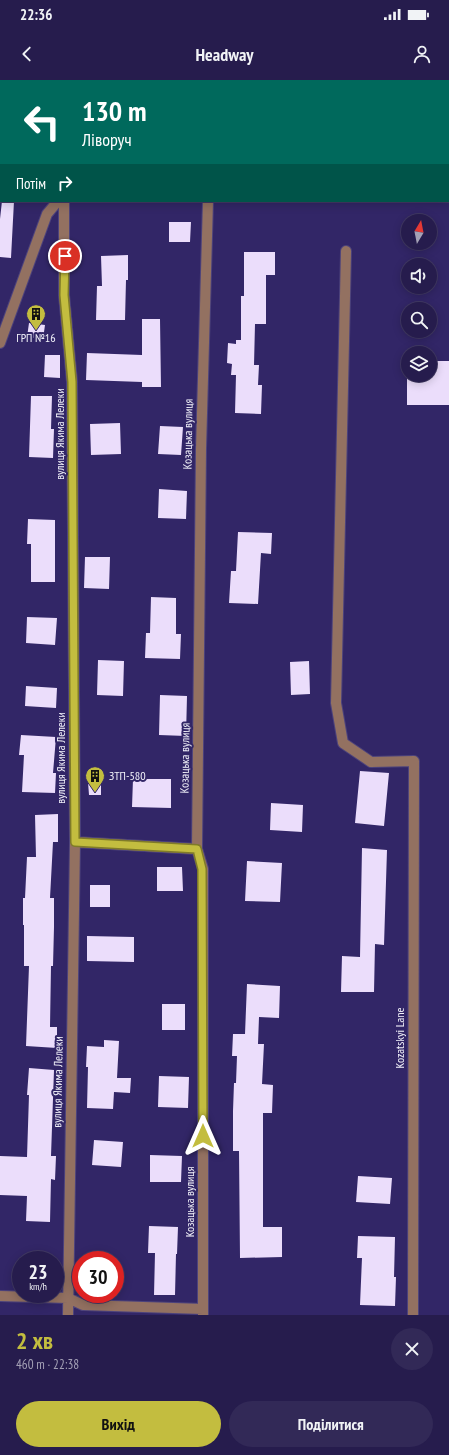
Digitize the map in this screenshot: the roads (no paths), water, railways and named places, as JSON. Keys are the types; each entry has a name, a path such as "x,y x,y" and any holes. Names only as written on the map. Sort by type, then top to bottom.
{"street":[{"path":"0,343 47,214 57,202"},
{"name":"вулиця Якима Лелеки","path":"64,202 64,295 72,382 75,842 68,1315"},
{"name":"Козацька вулиця","path":"203,1312 202,869 197,849 201,449 208,202"},
{"name":"Kozatskyi Lane","path":"346,251 336,703 343,743 371,762 414,761 413,1315"},
{"path":"75,842 197,849"},
{"path":"0,1296 68,1298 83,1305 203,1312"}],"place":[{"name":"ГРП №16","path":"36,331"},
{"name":"ЗТП-580","path":"95,793"}]}
